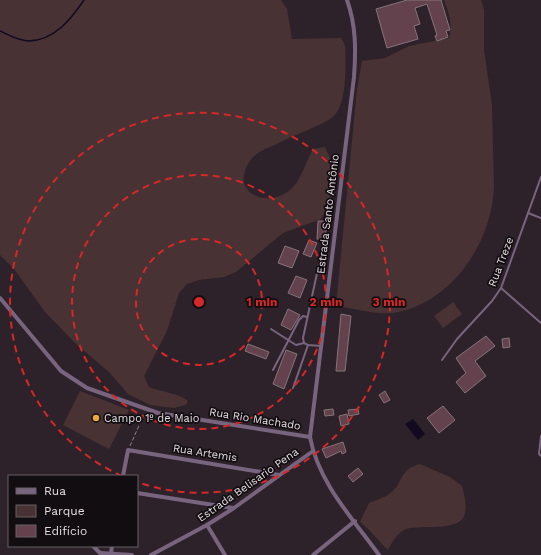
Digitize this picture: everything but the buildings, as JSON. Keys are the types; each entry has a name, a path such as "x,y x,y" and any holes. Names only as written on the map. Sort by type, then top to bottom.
{"street":[{"name":"Estrada Santo Antônio","path":"347,0 352,14 355,33 354,77 310,437 313,451 324,479 379,555"},
{"name":"Rua Rio Machado","path":"0,298 52,360 71,378 87,388 145,410 310,437"},
{"name":"Rua Artemis","path":"128,450 279,475"},
{"path":"123,475 128,450"},
{"name":"Estrada Belisario Pena","path":"151,555 207,525 234,508 313,451"},
{"path":"138,493 234,508"},
{"path":"313,555 355,521"},
{"path":"207,525 225,555"},
{"path":"111,553 112,547"},
{"path":"100,554 111,553 132,555"}],"lane":[{"name":"Rua Treze","path":"442,360 457,338 492,301 501,288 541,177"},
{"path":"528,213 541,218"},
{"path":"304,343 307,318 319,264"},
{"path":"501,288 541,323"},
{"path":"273,370 301,317 307,318"},
{"path":"271,330 296,345 304,343 308,345 321,346"},
{"path":"293,388 308,345"},
{"path":"541,436 541,456"}],"path":[{"path":"128,450 145,410"}],"green space":[{"path":"0,0 281,0 287,9 292,39 341,38 345,45 345,82 341,102 334,116 316,127 261,151 248,164 244,174 244,182 247,189 253,194 260,197 277,197 291,189 299,179 313,149 325,147 330,158 330,196 327,208 321,219 283,233 236,272 224,277 199,280 187,284 179,293 167,331 144,376 149,387 180,396 188,401 186,405 174,408 150,405 128,394 110,373 74,342 45,312 14,269 0,255"},
{"path":"444,0 481,0 484,10 484,50 492,105 494,187 486,229 464,268 450,284 433,297 414,307 393,313 386,313 336,306 357,89 362,61 385,58 409,46 449,38 449,14"},
{"path":"453,302 462,314 443,328 434,316"},
{"name":"Campo 1º de Maio","path":"80,391 129,410 109,449 63,425"},
{"path":"420,464 450,477 462,486 466,510 465,513 462,519 449,526 406,529 397,535 388,550 368,528 360,522 369,503 389,494 397,486 404,473"}],"shaded area":[{"path":"413,419 425,434 418,440 405,424"}],"waterway":[{"path":"0,31 14,38 25,41 38,40 47,37 68,21 84,0"}],"place":[{"name":"Campo 1º de Maio","path":"96,418"}]}
